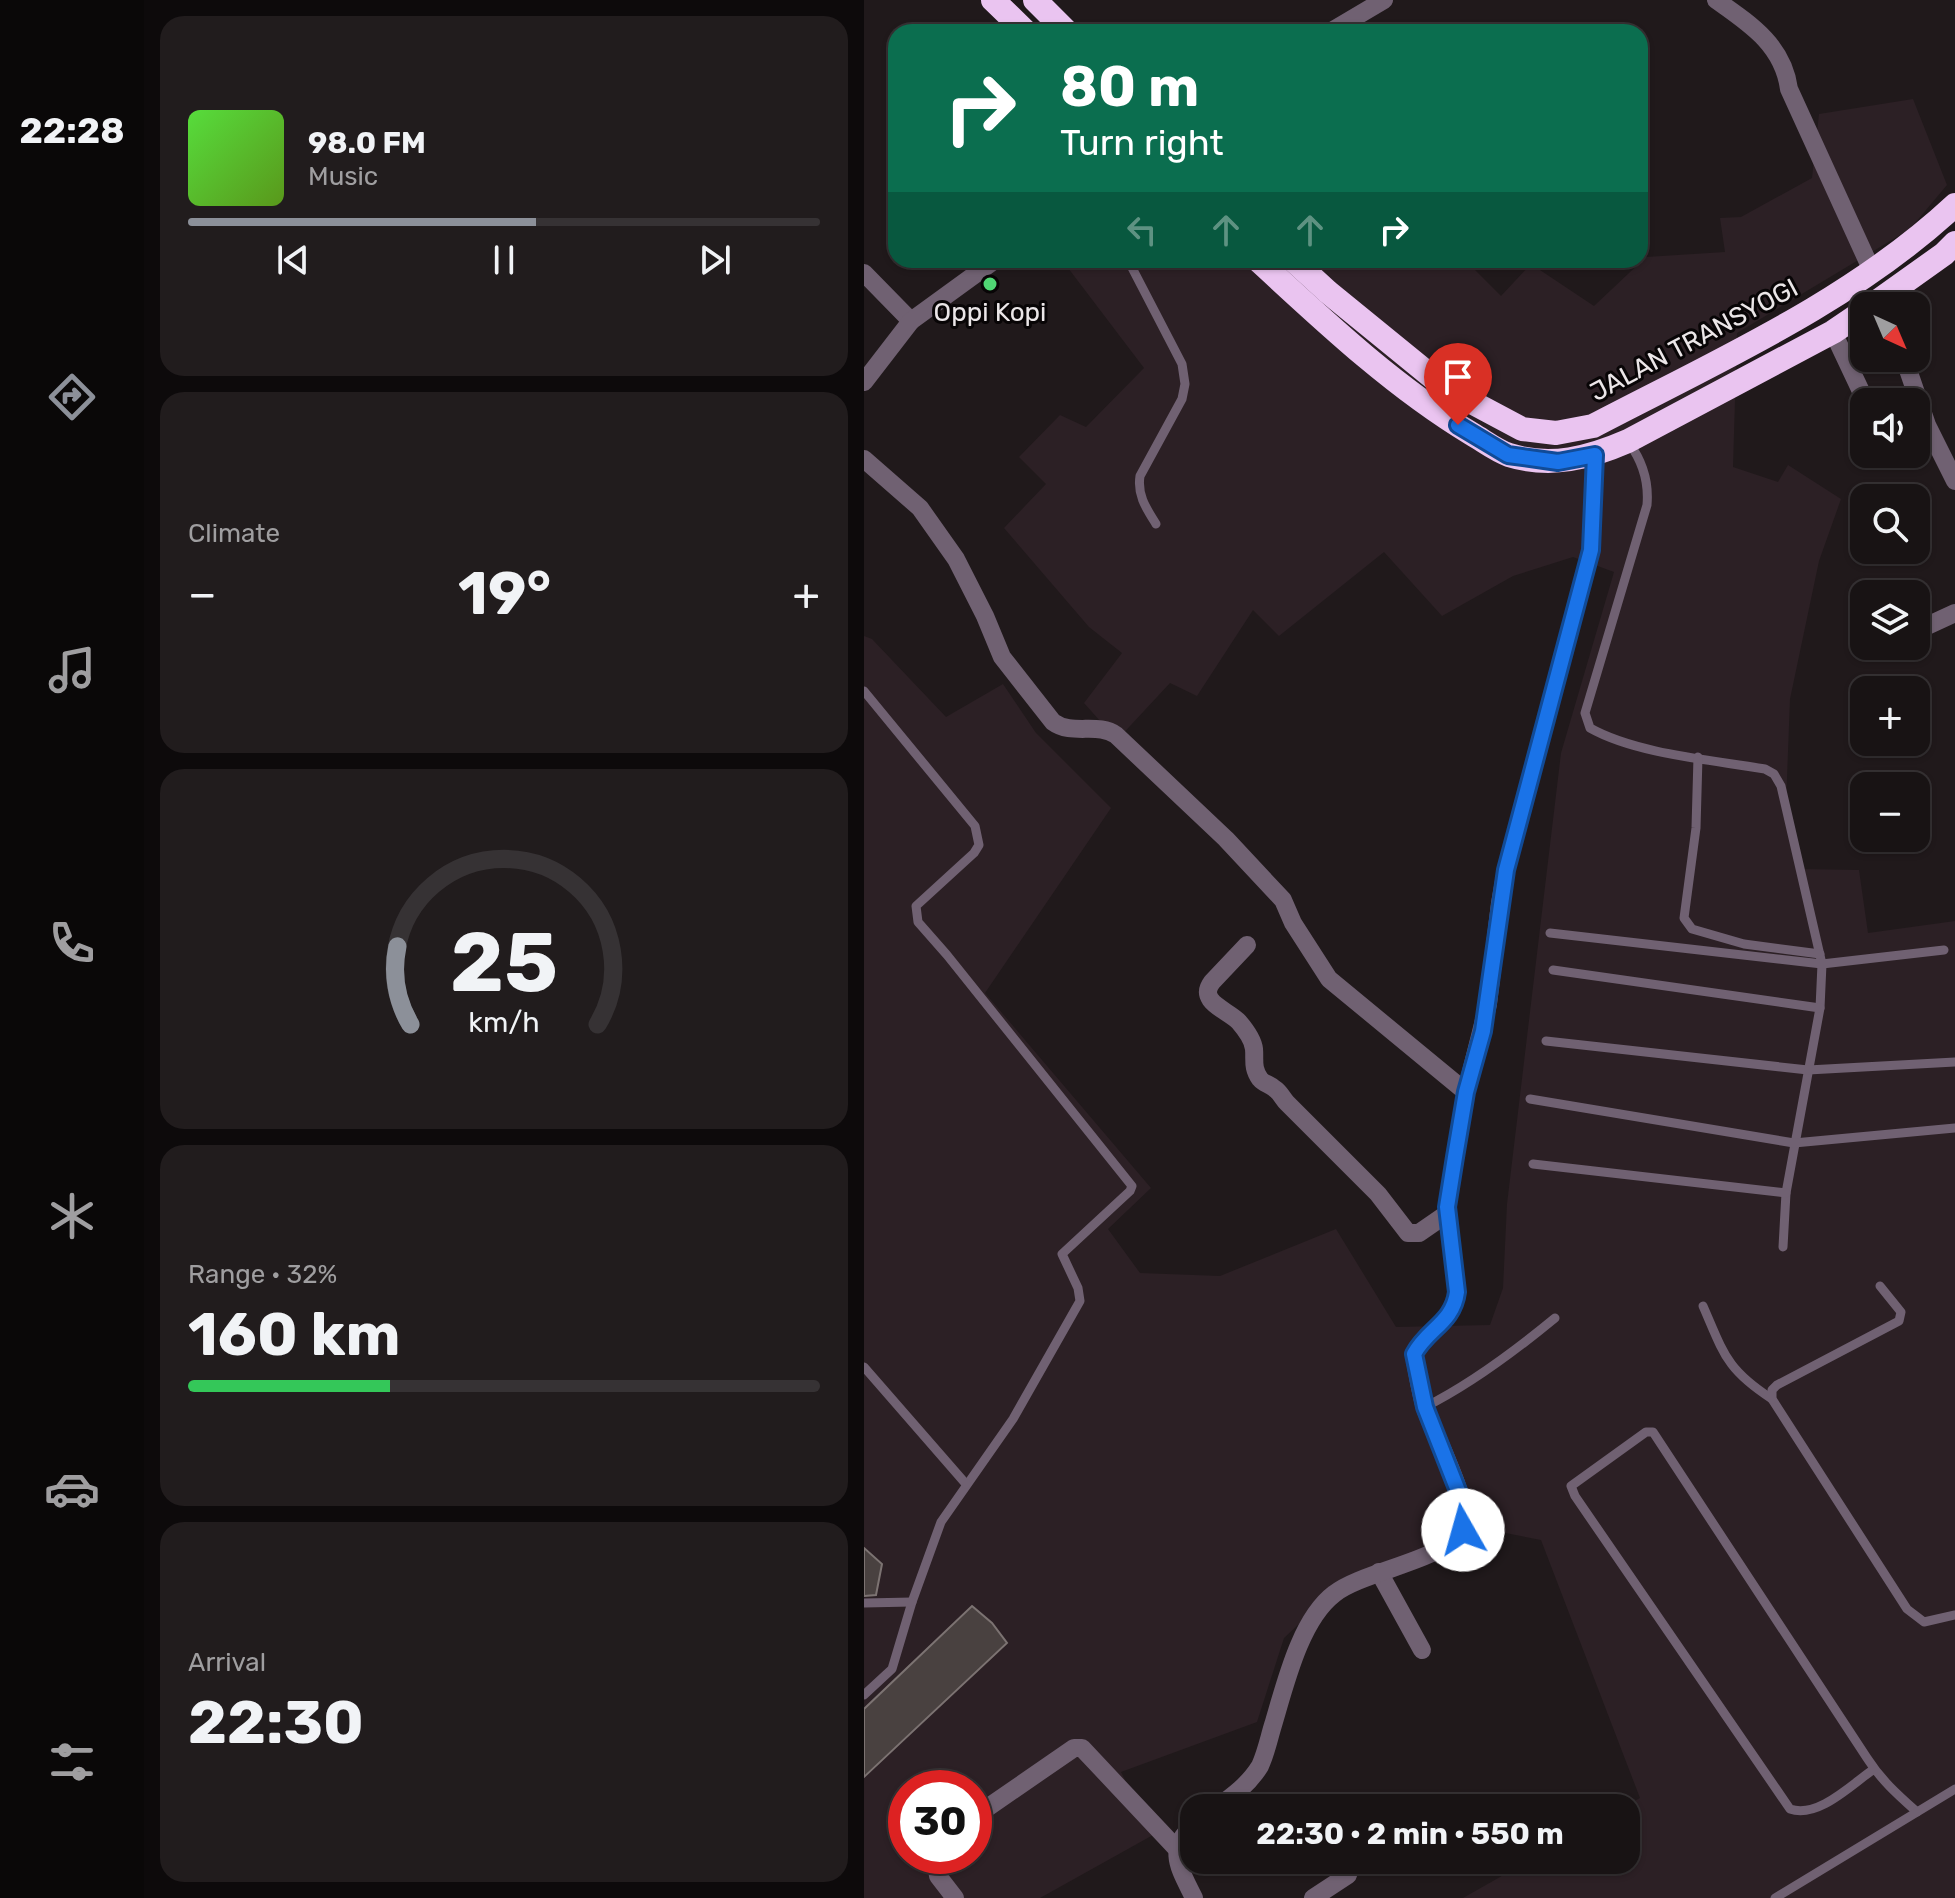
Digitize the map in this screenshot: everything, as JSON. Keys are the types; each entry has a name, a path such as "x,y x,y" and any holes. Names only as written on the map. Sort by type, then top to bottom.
{"highway":[{"path":"993,0 1018,24"},
{"path":"1039,1 1060,24"},
{"name":"JALAN TRANSYOGI","path":"1302,268 1447,389 1522,429 1556,433 1593,426 1805,315 1925,233 1955,205"},
{"path":"1894,292 1955,243"},
{"path":"1267,268 1315,313 1433,410 1508,455 1558,462 1595,455 1628,441 1850,322"}],"street":[{"path":"1344,24 1384,0"},
{"path":"1716,0 1760,32 1783,62 1789,89 1872,271"},
{"path":"864,382 911,321 984,268"},
{"path":"864,273 911,321"},
{"path":"1833,332 1859,388"},
{"path":"1909,372 1927,425 1955,481"},
{"path":"1237,1794 1259,1767 1298,1650 1315,1614 1340,1589 1440,1550 1463,1530 1462,1501 1425,1407 1415,1351 1452,1312 1456,1302 1448,1213 1466,1092 1483,1031 1506,870 1591,550 1595,455"},
{"path":"864,459 920,508 956,559 1002,657 1053,722 1064,729 1109,730 1116,735 1226,839 1283,900 1293,923 1329,979 1466,1092"},
{"path":"1930,625 1955,613"},
{"path":"1247,945 1207,988 1208,996 1247,1032 1253,1044 1254,1069 1258,1077 1276,1089 1378,1194 1408,1233 1419,1233 1448,1213"},
{"path":"1379,1572 1422,1650"},
{"path":"992,1805 1074,1748 1082,1748 1176,1848 1193,1898"},
{"path":"1176,1848 1180,1840"},
{"path":"938,1874 955,1898"},
{"path":"1313,1898 1348,1875"}],"lane":[{"path":"1132,268 1182,364 1185,384 1182,399 1140,476 1138,487 1156,524"},
{"path":"1628,441 1644,470 1649,489 1647,505 1585,713 1590,728 1607,737 1765,769 1778,780 1821,959 1820,1008 1786,1193 1783,1247"},
{"path":"864,691 975,826 979,845 916,906 918,922 1132,1186 1062,1254 1078,1288 1080,1301 1013,1419 941,1522 892,1669 864,1695"},
{"path":"1698,757 1696,828 1684,918 1686,922 1692,929 1744,944 1821,959"},
{"path":"1550,933 1821,959 1944,950"},
{"path":"1553,970 1820,1008"},
{"path":"1546,1041 1808,1070 1955,1062"},
{"path":"1530,1099 1794,1143 1955,1128"},
{"path":"1533,1164 1786,1193"},
{"path":"1772,1399 1772,1390 1777,1385 1899,1321 1901,1312 1880,1286"},
{"path":"1703,1306 1729,1363 1740,1376 1772,1399 1907,1609 1924,1622 1955,1615"},
{"path":"1425,1407 1526,1342 1555,1318"},
{"path":"864,1367 966,1484"},
{"path":"1874,1769 1815,1809 1799,1812 1790,1809 1571,1486 1646,1432 1658,1436 1874,1769 1880,1779 1917,1812"},
{"path":"864,1603 912,1602"},
{"path":"1775,1898 1955,1789"}],"shaded area":[{"path":"1913,99 1947,185 1910,229 1737,333 1733,467 1778,482 1788,465 1841,499 1819,561 1790,699 1786,805 1797,869 1859,870 1868,933 1955,921 1955,1898 1463,1898 1505,1874 1640,1874 1640,1794 1541,1540 1480,1528 1404,1574 1331,1594 1284,1638 1257,1722 1121,1772 1153,1835 1040,1898 864,1898 864,636 872,639 946,717 1003,684 1036,733 1111,808 985,993 1151,1188 1108,1229 1140,1273 1220,1276 1336,1229 1396,1327 1490,1325 1503,1288 1507,1204 1561,753 1614,572 1573,557 1513,576 1442,616 1384,552 1279,636 1253,610 1197,696 1170,683 1117,740 1084,703 1122,653 1089,627 1004,528 1046,484 1019,457 1060,415 1086,427 1144,368 1068,268 1473,268 1501,296 1527,268 1537,268 1594,306 1634,268 1648,268 1648,257 1725,252 1720,218 1741,217 1812,178 1819,114"}],"building":[{"path":"864,1548 882,1564 876,1595 864,1596"},
{"path":"972,1606 992,1623 1007,1643 864,1777 864,1709"}],"place":[{"name":"Oppi Kopi","path":"990,284"}],"route":[{"path":"1458,425 1508,455 1558,462 1595,455 1591,550 1506,870 1483,1031 1466,1092 1455,1157 1447,1207 1456,1302 1452,1312 1414,1354 1425,1407 1462,1501 1463,1530"}]}
